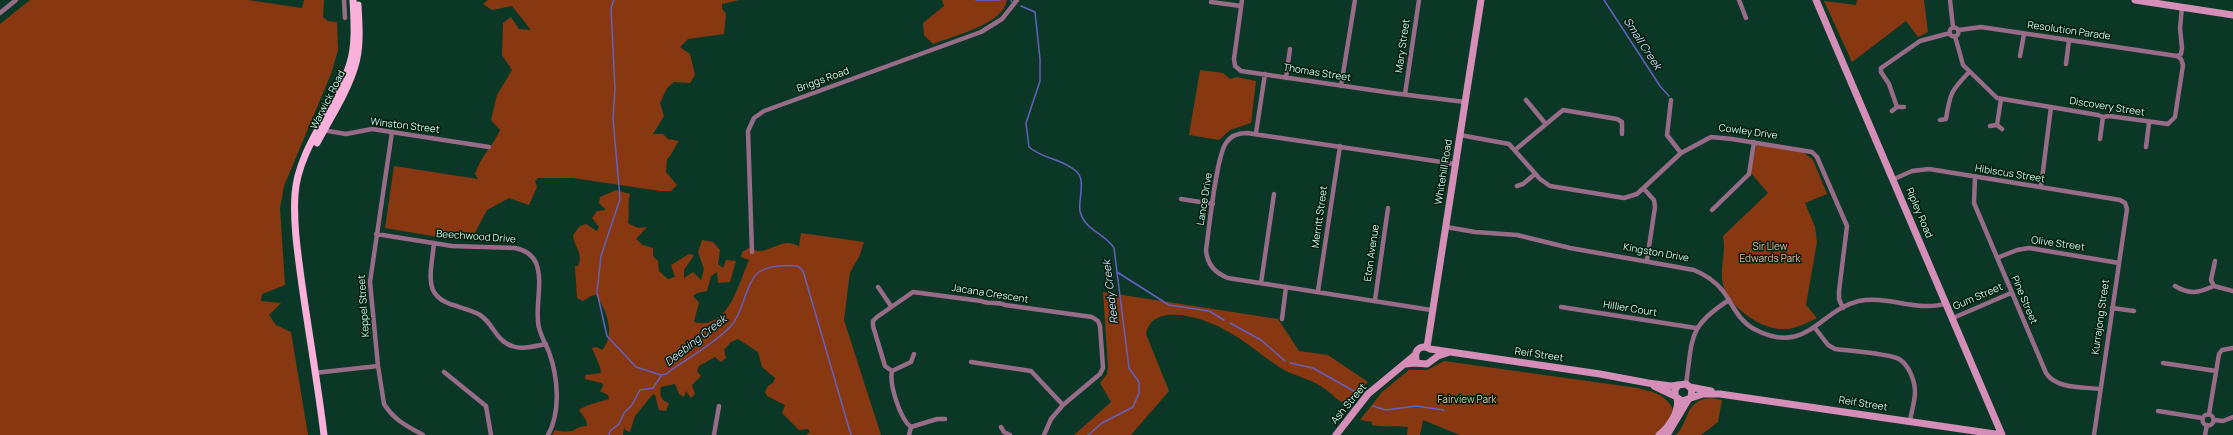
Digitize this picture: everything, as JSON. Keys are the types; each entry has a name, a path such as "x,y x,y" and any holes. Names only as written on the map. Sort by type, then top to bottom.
{"main road":[{"name":"Warwick Road","path":"324,435 298,254 296,205 305,171 350,62 354,36 353,0"},
{"name":"Warwick Road","path":"321,130 346,88 355,65 359,41 358,0"},
{"name":"Whitehill Road","path":"1428,348 1431,310 1446,227 1481,0"},
{"name":"Ripley Road","path":"1816,0 1894,179 2002,435"},
{"path":"2135,0 2233,15"},
{"path":"1420,363 1415,355 1419,348 1428,348 1433,354 1431,361"},
{"name":"Reif Street","path":"1428,348 1648,383 1685,385 1720,394"},
{"path":"1406,364 1420,363 1425,365 1438,356 1449,352"},
{"name":"Ash Street","path":"1336,435 1378,385 1406,364 1415,355"},
{"name":"Reif Street","path":"1648,383 1676,397"},
{"path":"1659,435 1676,413 1678,404 1675,390 1685,385 1692,392 1690,398 1667,435"},
{"name":"Reif Street","path":"1690,398 1706,393 1720,394 1863,413 1910,422 2002,435"},
{"path":"1676,397 1682,401 1690,398"},
{"name":"Warwick Road","path":"319,404 319,435"},
{"name":"Ash Street","path":"1340,435 1360,406"}],"street":[{"path":"0,13 16,0"},
{"path":"344,0 345,18"},
{"name":"Briggs Road","path":"752,252 748,131 754,118 764,111 981,32 1002,19 1017,0"},
{"name":"Thomas Street","path":"1242,0 1233,68 1241,71 1286,78 1465,102"},
{"path":"1341,86 1354,0"},
{"name":"Mary Street","path":"1405,94 1419,0"},
{"path":"1739,0 1746,18"},
{"path":"1950,0 1953,27 1950,30 1950,33"},
{"path":"1212,2 1241,6"},
{"name":"Discovery Street","path":"1955,36 1960,59 1969,72 1994,96 2001,99 2103,117 2109,116 2150,123 2168,124 2174,120 2183,65 2181,59 2177,56 2180,54 2182,48 2180,28 2182,7"},
{"path":"1897,107 1889,84 1881,72 1881,68 1920,41 1950,33 1955,36 1958,30 1953,27"},
{"name":"Resolution Parade","path":"1958,30 1981,28 2177,56"},
{"path":"2020,56 2024,34"},
{"path":"2066,64 2069,40"},
{"path":"1286,78 1290,49"},
{"path":"1940,120 1948,120 1950,95 1954,87 1969,72"},
{"path":"1256,133 1265,74"},
{"path":"1997,125 2001,99"},
{"path":"1526,100 1545,123"},
{"path":"1671,100 1667,136 1681,153"},
{"path":"1892,111 1897,107 1904,107"},
{"path":"2041,188 2051,107"},
{"path":"1515,150 1560,111 1565,110 1617,119 1622,122 1622,134"},
{"path":"2100,139 2103,117"},
{"path":"2146,147 2150,123"},
{"path":"1990,126 1997,125 2002,129"},
{"name":"Winston Street","path":"321,130 346,134 372,129 489,147"},
{"name":"Keppel Street","path":"392,132 370,282 378,366 384,404 391,415 401,423 423,435"},
{"name":"Lance Drive","path":"1431,310 1228,278 1211,267 1206,250 1221,154 1226,143 1241,133 1256,133 1455,164"},
{"name":"Cowley Drive","path":"1460,135 1500,141 1509,144 1535,174 1550,186 1617,198 1632,197 1644,189 1681,153 1711,137 1806,150 1817,157 1847,226 1839,291 1839,299 1843,308"},
{"path":"1712,210 1749,174 1754,142"},
{"name":"Merritt Street","path":"1318,291 1340,146"},
{"name":"Hibiscus Street","path":"1894,179 1919,169 2120,200 2125,203"},
{"path":"1517,186 1523,184 1535,174"},
{"name":"Pine Street","path":"1975,177 1974,203 2011,293 2049,378 2060,384 2100,389"},
{"path":"1644,189 1654,200 1655,207 1647,260"},
{"path":"1261,283 1274,194"},
{"path":"1181,199 1214,204"},
{"name":"Kurrajong Street","path":"2094,435 2127,209 2125,203"},
{"name":"Eton Avenue","path":"1375,300 1388,208"},
{"name":"Kingston Drive","path":"1446,227 1475,232 1517,235 1570,248 1685,267 1702,273 1717,284 1729,300 1736,313 1745,323 1763,333 1785,337 1797,335 1815,328 1843,308 1851,304 1871,299 1933,307 1947,303"},
{"name":"Beechwood Drive","path":"376,234 434,244 462,247 515,248 530,255 538,270 538,323 553,367 556,414 548,435"},
{"path":"434,244 431,283 433,291 438,298 446,303 481,316 506,344 520,348 546,344"},
{"name":"Olive Street","path":"1997,258 2017,250 2029,248 2119,263"},
{"path":"2214,286 2212,280 2215,261"},
{"path":"2175,286 2192,293 2198,293 2214,286 2233,291"},
{"path":"878,287 891,306"},
{"path":"1282,319 1286,287"},
{"name":"Jacana Crescent","path":"910,427 904,421 890,378 892,371 886,366 872,326 873,321 907,294 918,292 988,304 998,302 1005,305 1092,317 1098,321 1100,326 1103,368 1100,374 1063,405 1051,419 1044,435"},
{"name":"Gum Street","path":"1953,318 2011,293"},
{"path":"1685,385 1696,328 1708,314 1729,300"},
{"name":"Hillier Court","path":"1560,307 1696,328"},
{"path":"2112,308 2134,311"},
{"path":"1815,328 1828,345 1835,349 1889,357 1899,360 1906,366 1913,379 1915,392 1910,422"},
{"path":"2233,348 2222,350 2219,354 2209,414 2214,420 2223,421 2233,417"},
{"path":"892,371 911,362 914,354"},
{"path":"971,362 1031,371 1063,405"},
{"path":"2163,363 2216,371"},
{"path":"314,373 378,366"},
{"path":"444,372 486,406 491,435"},
{"path":"714,435 719,406"},
{"path":"2158,411 2202,418 2204,415 2209,414"},
{"path":"2202,418 2204,424 2207,425"},
{"path":"908,435 910,427 937,419 945,419"},
{"path":"2207,425 2211,425 2214,420"},
{"path":"2205,435 2207,425"},
{"path":"1001,427 1004,432 1010,435"}],"green space":[{"path":"30,0 248,0 302,8 304,0 324,0 323,17 328,21 337,22 338,50 331,74 284,186 280,208 285,285 262,294 261,301 281,303 269,315 276,325 291,332 308,435 0,435 0,24"},
{"path":"488,0 740,0 722,4 722,9 726,14 724,34 688,39 680,47 690,54 695,75 690,83 674,82 667,88 660,103 664,116 653,134 663,134 668,139 679,141 667,159 666,172 677,185 671,191 660,191 573,178 538,178 535,181 537,187 529,205 509,198 487,210 471,240 456,240 385,228 394,166 478,179 475,174 477,167 483,156 494,142 500,130 491,120 497,95 512,70 502,55 503,23 511,17 519,29 531,30 512,6 492,10 483,4"},
{"path":"942,0 1007,0 1004,8 997,16 988,22 964,33 933,44 924,35 923,23 944,6"},
{"path":"1857,0 1924,0 1928,32 1918,37 1906,21 1852,62 1824,1 1856,5"},
{"path":"1200,70 1223,73 1230,79 1237,77 1256,81 1251,123 1230,130 1219,140 1189,135"},
{"name":"Sir Llew Edwards Park","path":"1756,145 1803,152 1813,160 1827,194 1805,203 1815,227 1817,242 1806,305 1817,318 1793,328 1775,328 1765,326 1755,321 1745,314 1729,298 1724,288 1722,279 1724,247 1723,236 1768,193 1751,173"},
{"path":"616,190 630,194 628,223 638,228 647,227 636,239 643,245 653,248 653,256 658,261 659,271 668,279 675,277 671,265 689,254 694,255 684,270 684,278 693,272 701,280 704,269 698,252 702,240 713,242 720,250 718,264 723,268 726,260 736,261 730,282 718,283 717,272 711,276 707,291 697,293 693,296 699,302 694,322 706,323 715,320 730,304 749,260 741,257 742,252 749,248 760,251 785,243 794,244 799,247 801,233 864,242 859,257 850,272 844,320 881,435 806,435 810,432 808,429 799,430 782,413 785,405 767,396 765,392 768,386 773,383 775,378 762,367 758,352 738,339 731,342 724,350 726,358 721,362 715,357 699,366 697,371 701,376 692,385 695,394 691,398 686,391 684,397 679,394 675,384 661,387 661,397 664,401 669,403 666,411 659,410 655,395 653,394 635,416 630,432 625,430 624,427 623,435 552,435 555,430 572,431 579,427 587,426 586,420 579,410 588,405 609,399 608,395 600,391 603,386 602,383 585,379 585,375 601,373 592,348 597,347 602,350 609,337 609,330 604,308 596,295 583,301 577,298 575,266 578,266 580,257 573,235 580,226 586,224 597,231 599,227 592,218 597,211 606,210 599,203 600,197"},
{"path":"1103,292 1278,319 1299,351 1328,355 1368,382 1347,403 1338,400 1321,386 1286,371 1241,339 1216,325 1193,317 1168,315 1158,318 1150,324 1146,334 1169,391 1131,435 1074,435 1111,402 1100,383 1107,374 1108,367"},
{"name":"Fairview Park","path":"1444,361 1638,388 1658,394 1670,404 1673,409 1668,421 1655,435 1460,435 1423,420 1420,435 1407,435 1408,427 1376,426 1372,425 1372,422 1360,420 1382,392 1409,370 1427,370"},
{"path":"1711,398 1722,400 1718,422 1701,435 1676,435 1684,424 1692,407 1702,400"}],"waterway":[{"name":"Deebing Creek","path":"614,0 611,8 615,90 613,118 620,199 601,256 597,292 607,336 636,367 661,375 666,374 708,346 731,326 739,313 747,290 754,277 759,272 773,267 798,266 803,271 851,435"},
{"name":"Reedy Creek","path":"976,0 1000,0"},
{"name":"Small Creek","path":"1604,0 1660,86 1669,96"},
{"name":"Reedy Creek","path":"1021,6 1035,12 1040,59 1040,81 1026,123 1029,147 1040,154 1066,164 1077,172 1081,180 1080,211 1082,217 1090,227 1106,239 1114,248 1129,368 1139,382 1139,393 1133,407 1102,423 1088,435"},
{"path":"1117,272 1169,305 1209,311 1224,320"},
{"path":"1230,323 1261,340 1285,361"},
{"path":"1290,363 1313,368 1359,394"},
{"path":"609,435 610,431 619,424 624,413 632,405 640,390 653,388 661,376"},
{"path":"1373,406 1386,410 1416,406 1444,410"}]}
